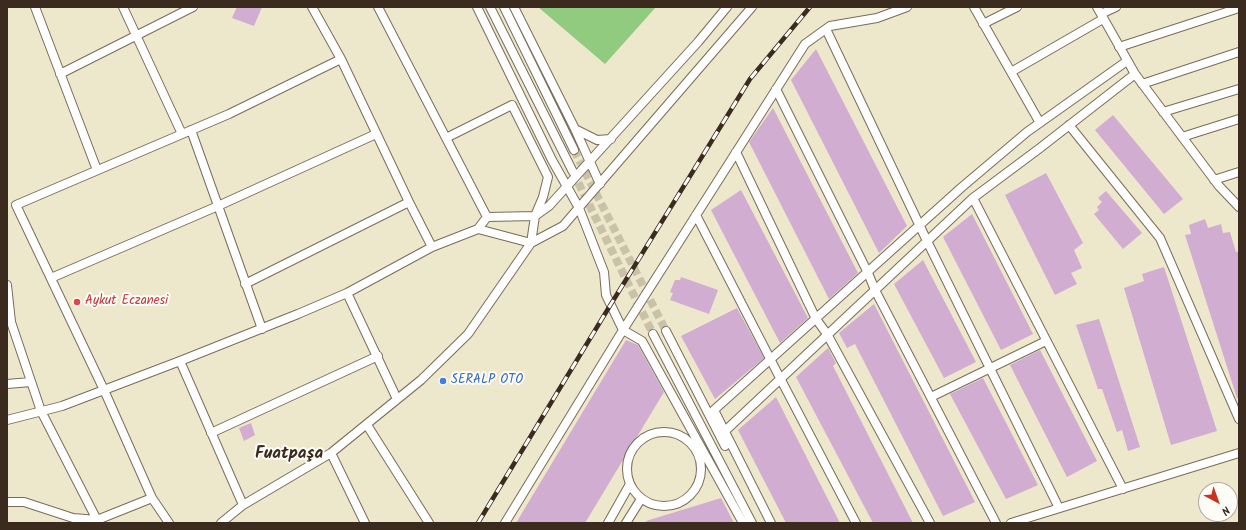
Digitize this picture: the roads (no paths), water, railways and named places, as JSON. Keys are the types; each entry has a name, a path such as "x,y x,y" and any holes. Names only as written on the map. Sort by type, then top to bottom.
{"street":[{"path":"35,7 97,170"},
{"path":"124,7 182,134"},
{"path":"60,74 193,7"},
{"path":"312,7 341,59 408,202 432,247"},
{"path":"378,7 487,217"},
{"path":"477,7 552,160 579,208 604,272 606,295 623,330 642,341 743,523"},
{"path":"490,7 573,172"},
{"path":"504,7 574,150"},
{"path":"514,7 575,129 600,184"},
{"path":"487,217 535,216 549,206 698,42 727,7"},
{"path":"7,420 62,406 262,329 346,293 432,247 478,230 531,243 563,226 752,7"},
{"path":"506,523 623,330 805,44 830,26 877,18 907,7"},
{"path":"974,7 1040,123"},
{"path":"983,24 1017,7"},
{"path":"1011,72 1100,14 1116,7"},
{"path":"1119,47 1239,8"},
{"path":"1100,14 1142,84 1214,180 1239,207"},
{"path":"826,29 926,241 1059,508"},
{"path":"1142,84 1239,52"},
{"path":"169,523 152,498 104,390 16,205 229,114 341,59"},
{"path":"771,523 714,410 962,187 1027,132 1127,61"},
{"path":"724,432 973,198 1135,74"},
{"path":"776,89 868,273 875,290 996,523"},
{"path":"1163,112 1239,90"},
{"path":"222,523 242,505 331,453 421,380 468,334 531,243 535,216 543,197 548,177 512,105 446,138"},
{"path":"1182,137 1239,119"},
{"path":"1069,126 1160,238 1239,419"},
{"path":"575,129 597,140 611,139"},
{"path":"191,130 262,329"},
{"path":"51,278 218,206 376,134"},
{"path":"736,152 816,319 827,334 930,523"},
{"path":"1214,180 1239,172"},
{"path":"973,198 1123,489"},
{"path":"246,284 408,202"},
{"path":"696,215 856,523"},
{"path":"478,230 487,217"},
{"path":"7,285 11,322 41,411 97,520"},
{"path":"346,293 398,399"},
{"path":"666,331 765,523"},
{"path":"653,334 752,523"},
{"path":"931,397 1046,341"},
{"path":"211,433 378,356"},
{"path":"180,361 242,505"},
{"path":"7,384 31,382"},
{"path":"367,425 429,523"},
{"path":"667,432 679,435 690,442 697,452 701,464 701,476 696,488 688,498 677,504 665,507 652,505 641,499 634,492 630,484 627,471 628,459 634,448 643,439 654,433 667,432"},
{"path":"331,453 365,523"},
{"path":"1011,523 1239,454"},
{"path":"608,523 630,484"},
{"path":"7,502 24,502 73,518 97,520 152,498"},
{"path":"626,523 641,499"}],"tunnel":[{"path":"574,150 666,331"},
{"path":"573,172 653,334"}],"railway":[{"path":"478,523 750,79 810,7"}],"place":[{"name":"Aykut Eczanesi","path":"77,302"},
{"name":"SERALP OTO","path":"443,381"}],"district":[{"name":"Fuatpaşa","path":"289,455"}]}
